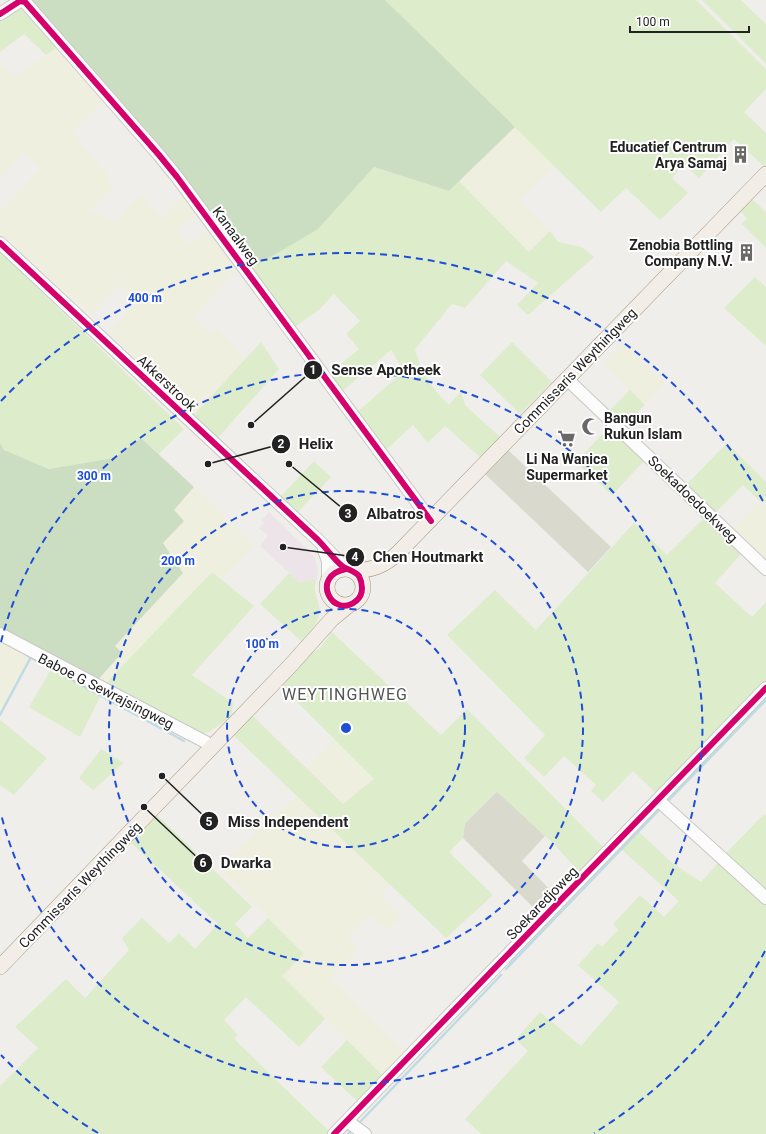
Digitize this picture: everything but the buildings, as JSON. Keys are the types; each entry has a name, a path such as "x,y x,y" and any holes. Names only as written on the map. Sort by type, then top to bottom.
{"main road":[{"name":"Commissaris Weythingweg","path":"349,570 363,571 381,566 391,560 766,174"},
{"name":"Commissaris Weythingweg","path":"363,590 381,566"},
{"path":"349,570 359,576 362,582 363,590 358,599 349,605 338,604 329,598 326,587 328,580 334,573 349,570"},
{"name":"Commissaris Weythingweg","path":"325,628 331,613 329,598"},
{"name":"Commissaris Weythingweg","path":"0,967 213,746 332,619 349,605"}],"street":[{"name":"Kanaalweg","path":"0,14 20,1 25,2 163,160 274,306 431,520"},
{"name":"Akkerstrook","path":"0,243 349,570"},
{"name":"Soekadoedoekweg","path":"567,379 766,569"},
{"path":"318,540 328,561 328,580"},
{"name":"Baboe G Sewrajsingweg","path":"0,634 213,746"},
{"name":"Soekaredjoweg","path":"334,1134 766,688"},
{"path":"658,800 766,898"},
{"path":"347,1121 365,1134"}],"shaded area":[{"path":"508,450 611,547 588,572 485,474"},
{"path":"269,512 314,556 318,568 317,579 300,583 260,546 268,536 259,528 264,523 261,521"},
{"path":"497,791 545,836 522,861 558,898 541,915 463,838 465,823"}],"green space":[{"path":"25,0 385,0 515,127 449,191 374,167 318,229 257,265 240,258"},
{"path":"385,0 696,0 766,69 766,89 744,112 766,133 766,168 734,139 699,178 684,164 672,178 688,193 660,220 626,188 601,212"},
{"path":"702,0 741,0 766,24 766,64"},
{"path":"20,3 59,46 46,55 24,34 0,52 0,18"},
{"path":"59,46 106,99 72,131 103,170 105,168 112,189 90,210 115,222 141,194 161,217 186,194 199,211 177,229 189,245 210,228 239,266 194,317 211,334 217,328 245,359 193,416 109,332 138,301 120,285 91,315 0,232 0,212 41,168 25,152 0,179 0,62 15,76"},
{"path":"515,127 554,166 520,201 550,231 529,252 459,181"},
{"path":"374,167 449,191 459,181 529,252 550,231 558,242 582,247 594,257 528,315 517,305 538,283 506,261 465,308 452,304 415,349 428,380 449,405 461,391 465,405 500,437 481,458 445,426 428,443 413,425 383,453 355,414 404,371 391,350 340,393 327,375 359,349 346,334 360,321 334,294 319,310 293,328 240,258 318,229"},
{"path":"750,197 766,212 766,248 742,224 747,218 738,209"},
{"path":"0,252 184,429 159,454 141,438 114,458 49,469 4,450 0,443"},
{"path":"755,277 766,287 766,346 724,308"},
{"path":"261,342 279,369 217,439 193,416"},
{"path":"512,342 552,382 520,414 480,375"},
{"path":"623,343 665,384 645,405 602,363"},
{"path":"630,390 645,405 622,427 607,413"},
{"path":"611,425 646,459 612,495 576,462"},
{"path":"141,438 194,487 174,510 184,521 163,543 183,573 115,646 122,653 96,682 0,628 0,443 4,450 49,469 114,458"},
{"path":"727,443 766,482 766,495 760,501 743,485 713,515 684,487"},
{"path":"314,461 331,477 297,513 280,497"},
{"path":"194,487 254,546 222,580 212,572 104,685 97,682 122,653 115,646 183,573 163,543 184,521 174,510"},
{"path":"766,495 766,565 731,531"},
{"path":"706,516 743,552 715,583 752,617 766,602 766,683 658,795 633,771 603,802 591,791 596,785 564,756 544,777 524,758 545,735 447,635 495,590 536,630 634,523 667,555"},
{"path":"212,572 254,606 192,675 233,703 231,717 209,732 198,735 104,685"},
{"path":"289,573 300,583 317,579 315,590 319,606 319,616 317,621 301,641 260,604"},
{"path":"332,632 441,735 467,709 605,849 581,874 555,845 496,791 465,823 463,838 449,852 493,895 446,938 232,734 251,714 343,804 374,779 279,684 305,658 320,648"},
{"path":"0,640 31,657 0,715"},
{"path":"53,666 102,693 80,737 29,707"},
{"path":"0,720 47,758 14,795 0,785"},
{"path":"334,739 375,779 344,805 306,769"},
{"path":"101,749 124,763 93,790 79,778"},
{"path":"297,796 390,885 380,896 402,916 388,931 370,916 348,938 359,948 331,977 405,1053 383,1076 282,976 304,954 217,867"},
{"path":"154,812 252,907 235,924 248,938 268,918 304,954 282,976 325,1019 299,1047 246,997 224,1020 238,1035 234,1039 330,1132 327,1134 0,1134 0,1086 38,1048 15,1027 66,979 85,998 129,950 122,938 142,918 169,943 179,933 195,949 218,924 128,840"},
{"path":"764,814 766,816 766,895 724,855"},
{"path":"638,831 671,862 701,882 721,860 766,902 766,1134 481,1134 465,1119 528,1051 516,1039 540,1012 581,1046 619,1002 578,965 598,943 602,947 618,930 613,924 640,895 664,917 679,901 621,849"},
{"path":"347,1040 383,1076 358,1102 321,1067"}],"waterway":[{"path":"28,656 184,741"},
{"path":"0,715 31,657"},
{"path":"666,803 766,700"},
{"path":"506,969 660,809"},
{"path":"360,1122 501,975"}],"cycle path":[{"path":"0,14 20,1 25,2 159,155 177,177 431,521"},
{"path":"0,243 318,540 341,565 355,572 359,576 362,586 360,597 356,601 347,605 340,605 333,601 328,595 327,587 329,580 335,573 346,569"},
{"path":"334,1134 766,688"}],"place":[{"name":"Educatief Centrum Arya Samaj","path":"740,155"},
{"name":"Zenobia Bottling Company N.V.","path":"746,253"},
{"name":"Sense Apotheek","path":"251,425"},
{"name":"Bangun Rukun Islam","path":"591,426"},
{"name":"Li Na Wanica Supermarket","path":"567,439"},
{"name":"Helix","path":"208,464"},
{"name":"Albatros","path":"289,464"},
{"name":"Chen Houtmarkt","path":"283,547"},
{"name":"Miss Independent","path":"162,776"},
{"name":"Dwarka","path":"144,807"}],"district":[{"name":"WEYTINGHWEG","path":"345,694"}]}
